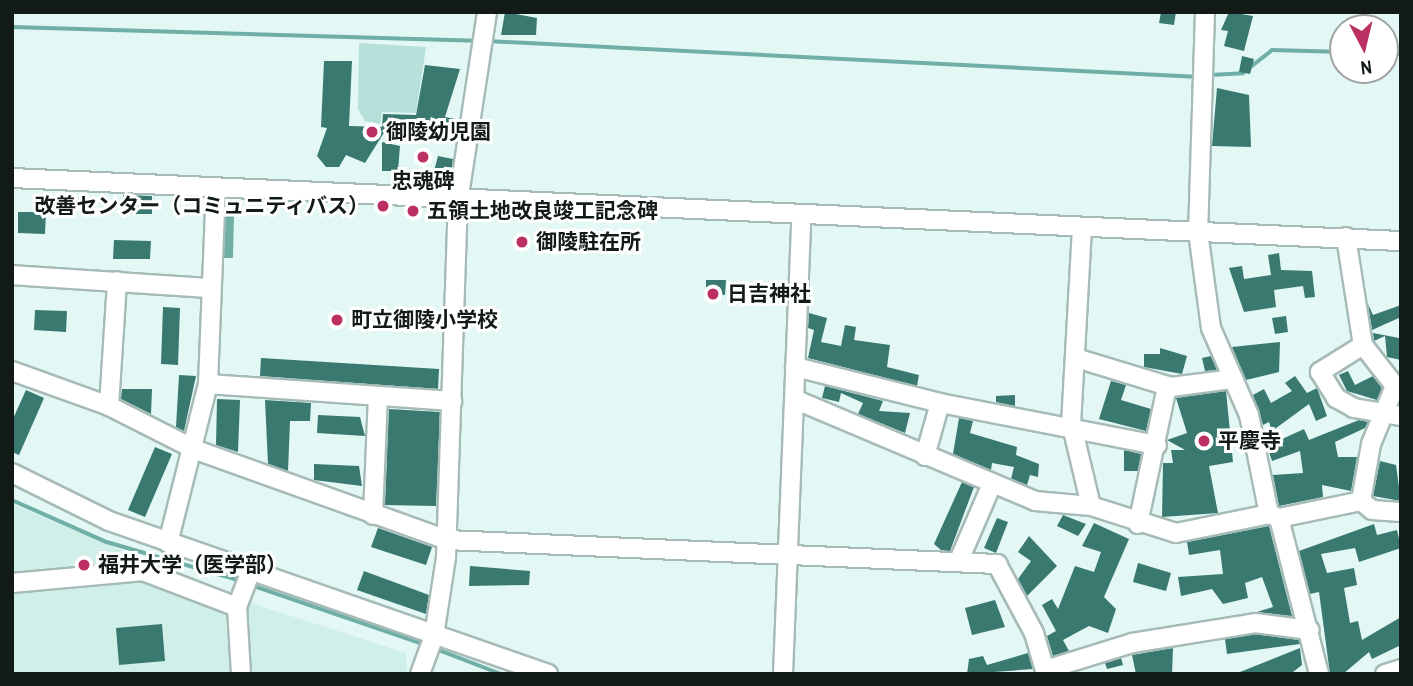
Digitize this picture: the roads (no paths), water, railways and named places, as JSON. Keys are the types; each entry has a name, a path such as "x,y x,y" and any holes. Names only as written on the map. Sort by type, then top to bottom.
{"street":[{"path":"420,674 433,636 447,540 458,202 487,12"},
{"path":"1205,12 1198,232 1211,328 1249,415 1274,516 1310,630 1319,674"},
{"path":"12,178 458,202 1401,241"},
{"path":"168,543 196,450 208,384 208,288 216,189"},
{"path":"783,674 801,216"},
{"path":"1082,228 1073,426 1091,506"},
{"path":"1346,237 1363,345 1395,386 1392,415 1361,501"},
{"path":"12,275 208,288"},
{"path":"109,407 117,281"},
{"path":"1363,345 1320,372 1336,398 1392,415"},
{"path":"1076,358 1167,386 1233,379"},
{"path":"795,367 940,403 1073,426 1157,445"},
{"path":"12,371 109,407 196,450 447,540 960,558 997,564 1046,672 1132,643 1255,623 1310,630"},
{"path":"208,384 452,401"},
{"path":"1138,524 1157,445 1167,386"},
{"path":"373,515 378,396"},
{"path":"794,399 1035,501 1091,506 1138,524 1176,533 1361,501 1372,510 1401,512"},
{"path":"925,456 940,403"},
{"path":"12,472 168,543 548,674"},
{"path":"960,558 992,484"},
{"path":"12,583 143,572 237,607"},
{"path":"241,674 237,607 250,573"}],"waterway":[{"path":"12,27 475,41"},
{"path":"487,41 1199,77"},
{"path":"1210,75 1243,73 1272,50 1329,52"},
{"path":"12,500 107,542 241,581"},
{"path":"251,585 426,645"},
{"path":"436,649 501,674"}],"place":[{"name":"御陵幼児園","path":"372,132"},
{"name":"忠魂碑","path":"423,157"},
{"name":"改善センター（コミュニティバス）","path":"383,206"},
{"name":"五領土地改良竣工記念碑","path":"413,211"},
{"name":"御陵駐在所","path":"522,242"},
{"name":"日吉神社","path":"713,294"},
{"name":"町立御陵小学校","path":"337,320"},
{"name":"平慶寺","path":"1204,441"},
{"name":"福井大学（医学部）","path":"84,565"}]}
